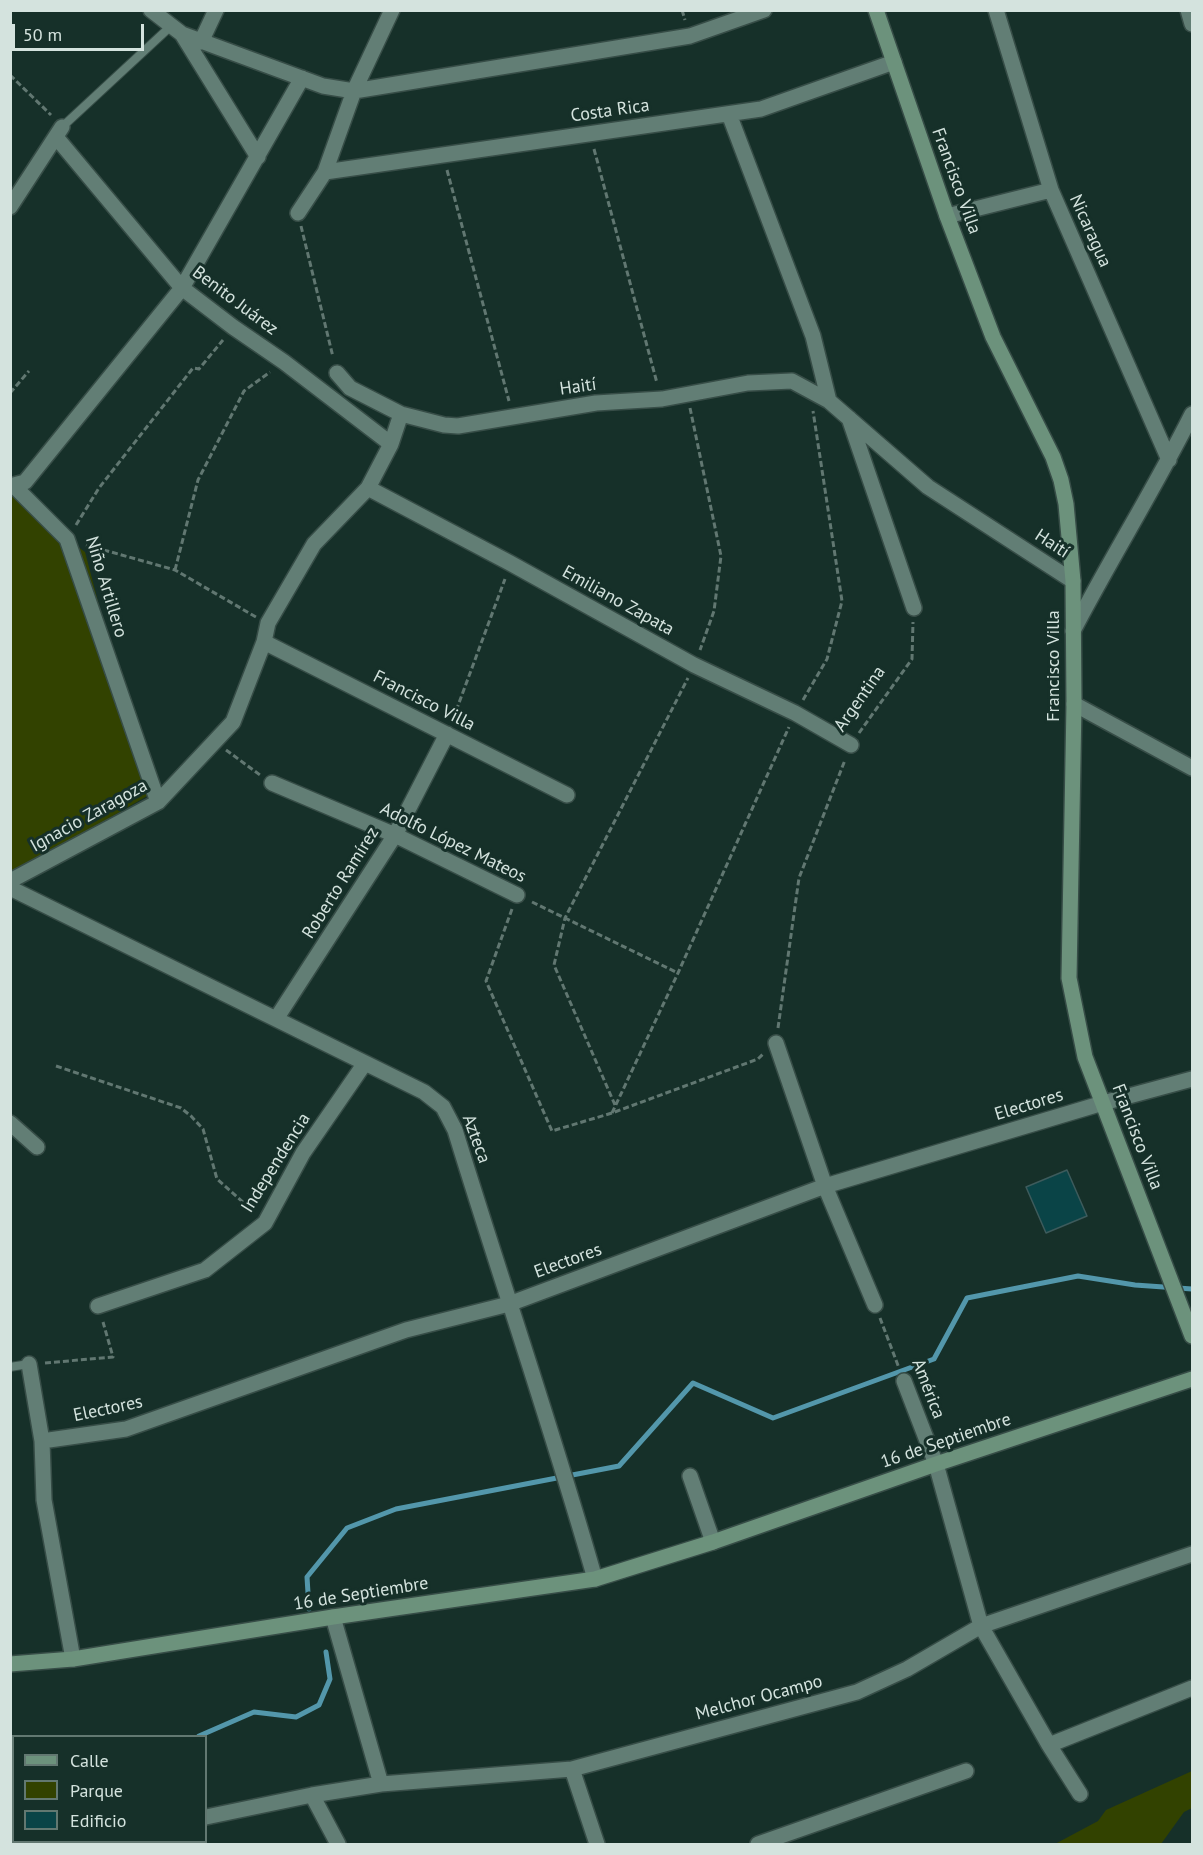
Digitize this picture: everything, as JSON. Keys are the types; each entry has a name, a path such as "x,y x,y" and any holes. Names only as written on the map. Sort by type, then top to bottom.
{"street":[{"path":"151,10 176,30 201,42 323,86 354,92 690,36 764,10"},
{"path":"201,42 216,10"},
{"path":"298,213 325,172 354,92 392,10"},
{"name":"Francisco Villa","path":"876,10 947,216 993,337 1053,457 1066,504 1073,581 1074,704 1070,978 1085,1057 1192,1335"},
{"name":"Nicaragua","path":"996,10 1051,190 1169,460"},
{"path":"1188,10 1192,24"},
{"path":"176,30 258,157"},
{"name":"Costa Rica","path":"325,172 761,109 894,62"},
{"path":"67,539 12,486 25,482 182,288 302,78"},
{"path":"729,114 813,336 829,401"},
{"path":"10,207 59,132"},
{"name":"Benito Juárez","path":"59,132 182,288 391,444"},
{"path":"947,216 1051,190"},
{"name":"Haití","path":"337,373 350,388 401,414 444,425 458,426 596,403 662,399 748,383 792,381 829,401 928,487 1073,581"},
{"name":"Ignacio Zaragoza","path":"10,881 158,802 233,722 264,642 268,623 314,544 368,488 391,444 401,414"},
{"path":"1072,631 1169,460 1192,414"},
{"path":"848,416 914,608"},
{"name":"Emiliano Zapata","path":"368,488 510,563 694,665 795,713 850,745"},
{"name":"Niño Artillero","path":"67,539 158,802"},
{"name":"Francisco Villa","path":"264,642 567,795"},
{"path":"1074,704 1192,768"},
{"name":"Roberto Ramírez","path":"276,1019 396,835 447,734"},
{"name":"Adolfo López Mateos","path":"272,783 396,835 517,895"},
{"name":"Azteca","path":"10,888 424,1092 443,1107 455,1130 508,1304 558,1453 595,1579"},
{"path":"776,1043 825,1186 875,1305"},
{"name":"Independencia","path":"98,1306 205,1270 265,1222 303,1153 365,1063"},
{"name":"Electores","path":"42,1441 126,1429 406,1330 508,1304 825,1186 1103,1103 1192,1079"},
{"path":"10,1123 37,1147"},
{"path":"29,1364 42,1441 45,1500 73,1659"},
{"name":"16 de Septiembre","path":"10,1664 73,1659 333,1617 595,1579 713,1542 936,1464 1192,1379"},
{"name":"América","path":"904,1381 936,1464 981,1626 1049,1745 1080,1794"},
{"path":"690,1476 713,1542"},
{"name":"Melchor Ocampo","path":"207,1817 312,1795 381,1784 572,1769 857,1692 907,1669 981,1626 1192,1554"},
{"path":"333,1617 381,1784"},
{"path":"1049,1745 1192,1688"},
{"path":"572,1769 597,1845"},
{"path":"758,1845 966,1771"},
{"path":"312,1795 338,1845"}],"lane":[{"path":"59,132 176,30"},
{"path":"10,1367 29,1364"}],"path":[{"path":"10,75 59,132"},
{"path":"589,134 662,399"},
{"path":"444,155 514,417"},
{"path":"298,213 337,373"},
{"name":"Niño Artillero","path":"67,539 106,479 193,368 199,369 233,327"},
{"path":"175,570 198,480 244,391 284,362"},
{"path":"10,393 29,371"},
{"path":"612,1113 795,713 827,659 842,601 810,390"},
{"path":"615,1105 554,965 565,918 694,665 714,611 721,555 687,394"},
{"path":"67,539 175,570 268,623"},
{"path":"447,734 510,563"},
{"name":"Argentina","path":"776,1043 799,878 850,745 912,659 914,608"},
{"path":"215,742 272,783"},
{"path":"517,895 486,981 552,1131 612,1113 758,1059 776,1043"},
{"name":"Adolfo López Mateos","path":"517,895 678,973"},
{"path":"56,1066 181,1108 203,1129 217,1179 265,1222"},
{"name":"América","path":"875,1305 904,1381"},
{"path":"29,1364 113,1357 98,1306"}],"green space":[{"path":"10,496 85,552 149,795 11,875"},
{"path":"1192,1771 1192,1808 1184,1812 1161,1844 1055,1844 1098,1821 1106,1810"}],"building":[{"path":"1067,1170 1087,1216 1046,1233 1026,1187"}],"waterway":[{"path":"309,1609 307,1577 347,1528 396,1509 619,1466 693,1383 773,1418 934,1359 967,1298 1078,1276 1135,1285 1192,1289"},
{"path":"201,1735 254,1712 296,1717 319,1705 330,1679 326,1652"}]}
